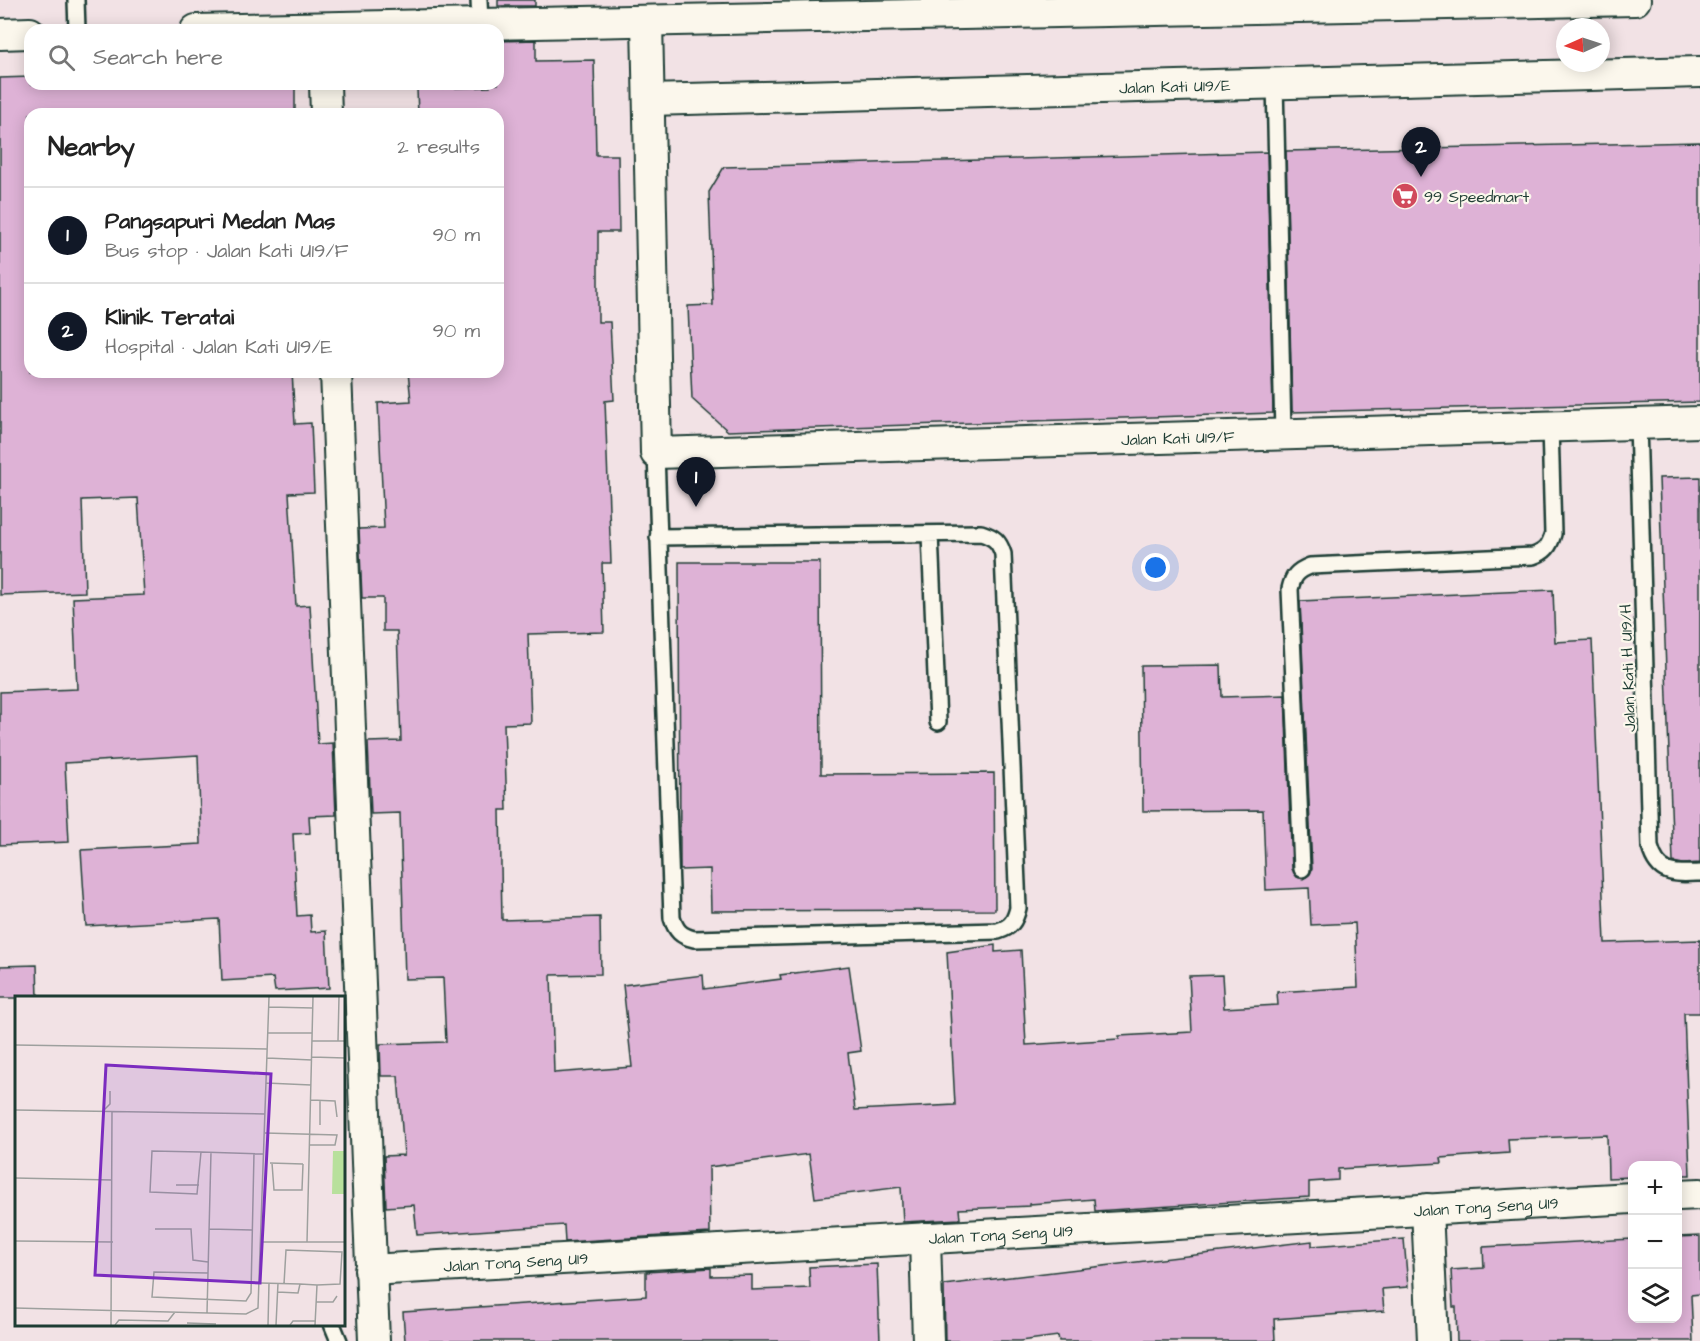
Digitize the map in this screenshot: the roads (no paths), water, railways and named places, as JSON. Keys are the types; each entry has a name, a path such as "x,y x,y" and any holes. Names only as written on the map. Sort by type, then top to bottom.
{"street":[{"path":"369,24 479,12 647,21 727,9 1635,0"},
{"path":"647,21 656,453"},
{"path":"0,34 24,33"},
{"name":"Jalan Kati U19/E","path":"649,100 1700,72"},
{"path":"325,90 326,108"},
{"path":"336,378 374,1341"},
{"name":"Jalan Kati U19/F","path":"656,453 1700,422"},
{"path":"1682,1195 1700,1194"},
{"name":"Jalan Tong Seng U19","path":"370,1270 1628,1198"},
{"path":"1427,1209 1433,1341"},
{"path":"925,1238 928,1341"}],"lane":[{"path":"76,0 77,24"},
{"path":"1275,83 1282,434"},
{"name":"Jalan Kati H U19/H","path":"1638,423 1650,848 1654,860 1664,870 1677,873 1700,873"},
{"path":"1302,869 1290,589 1292,578 1300,570 1310,566 1533,556 1542,553 1550,545 1553,534 1550,426"},
{"path":"656,453 658,537 672,918 675,929 683,936 694,939 1008,928 1016,920 1018,908 1003,554 1000,543 992,536 981,533 658,537"},
{"path":"930,534 938,722"},
{"path":"333,1326 339,1341"}],"place":[{"name":"Klinik Teratai","path":"1421,177"},
{"name":"99 Speedmart","path":"1405,196"},
{"name":"Pangsapuri Medan Mas","path":"696,507"}]}
